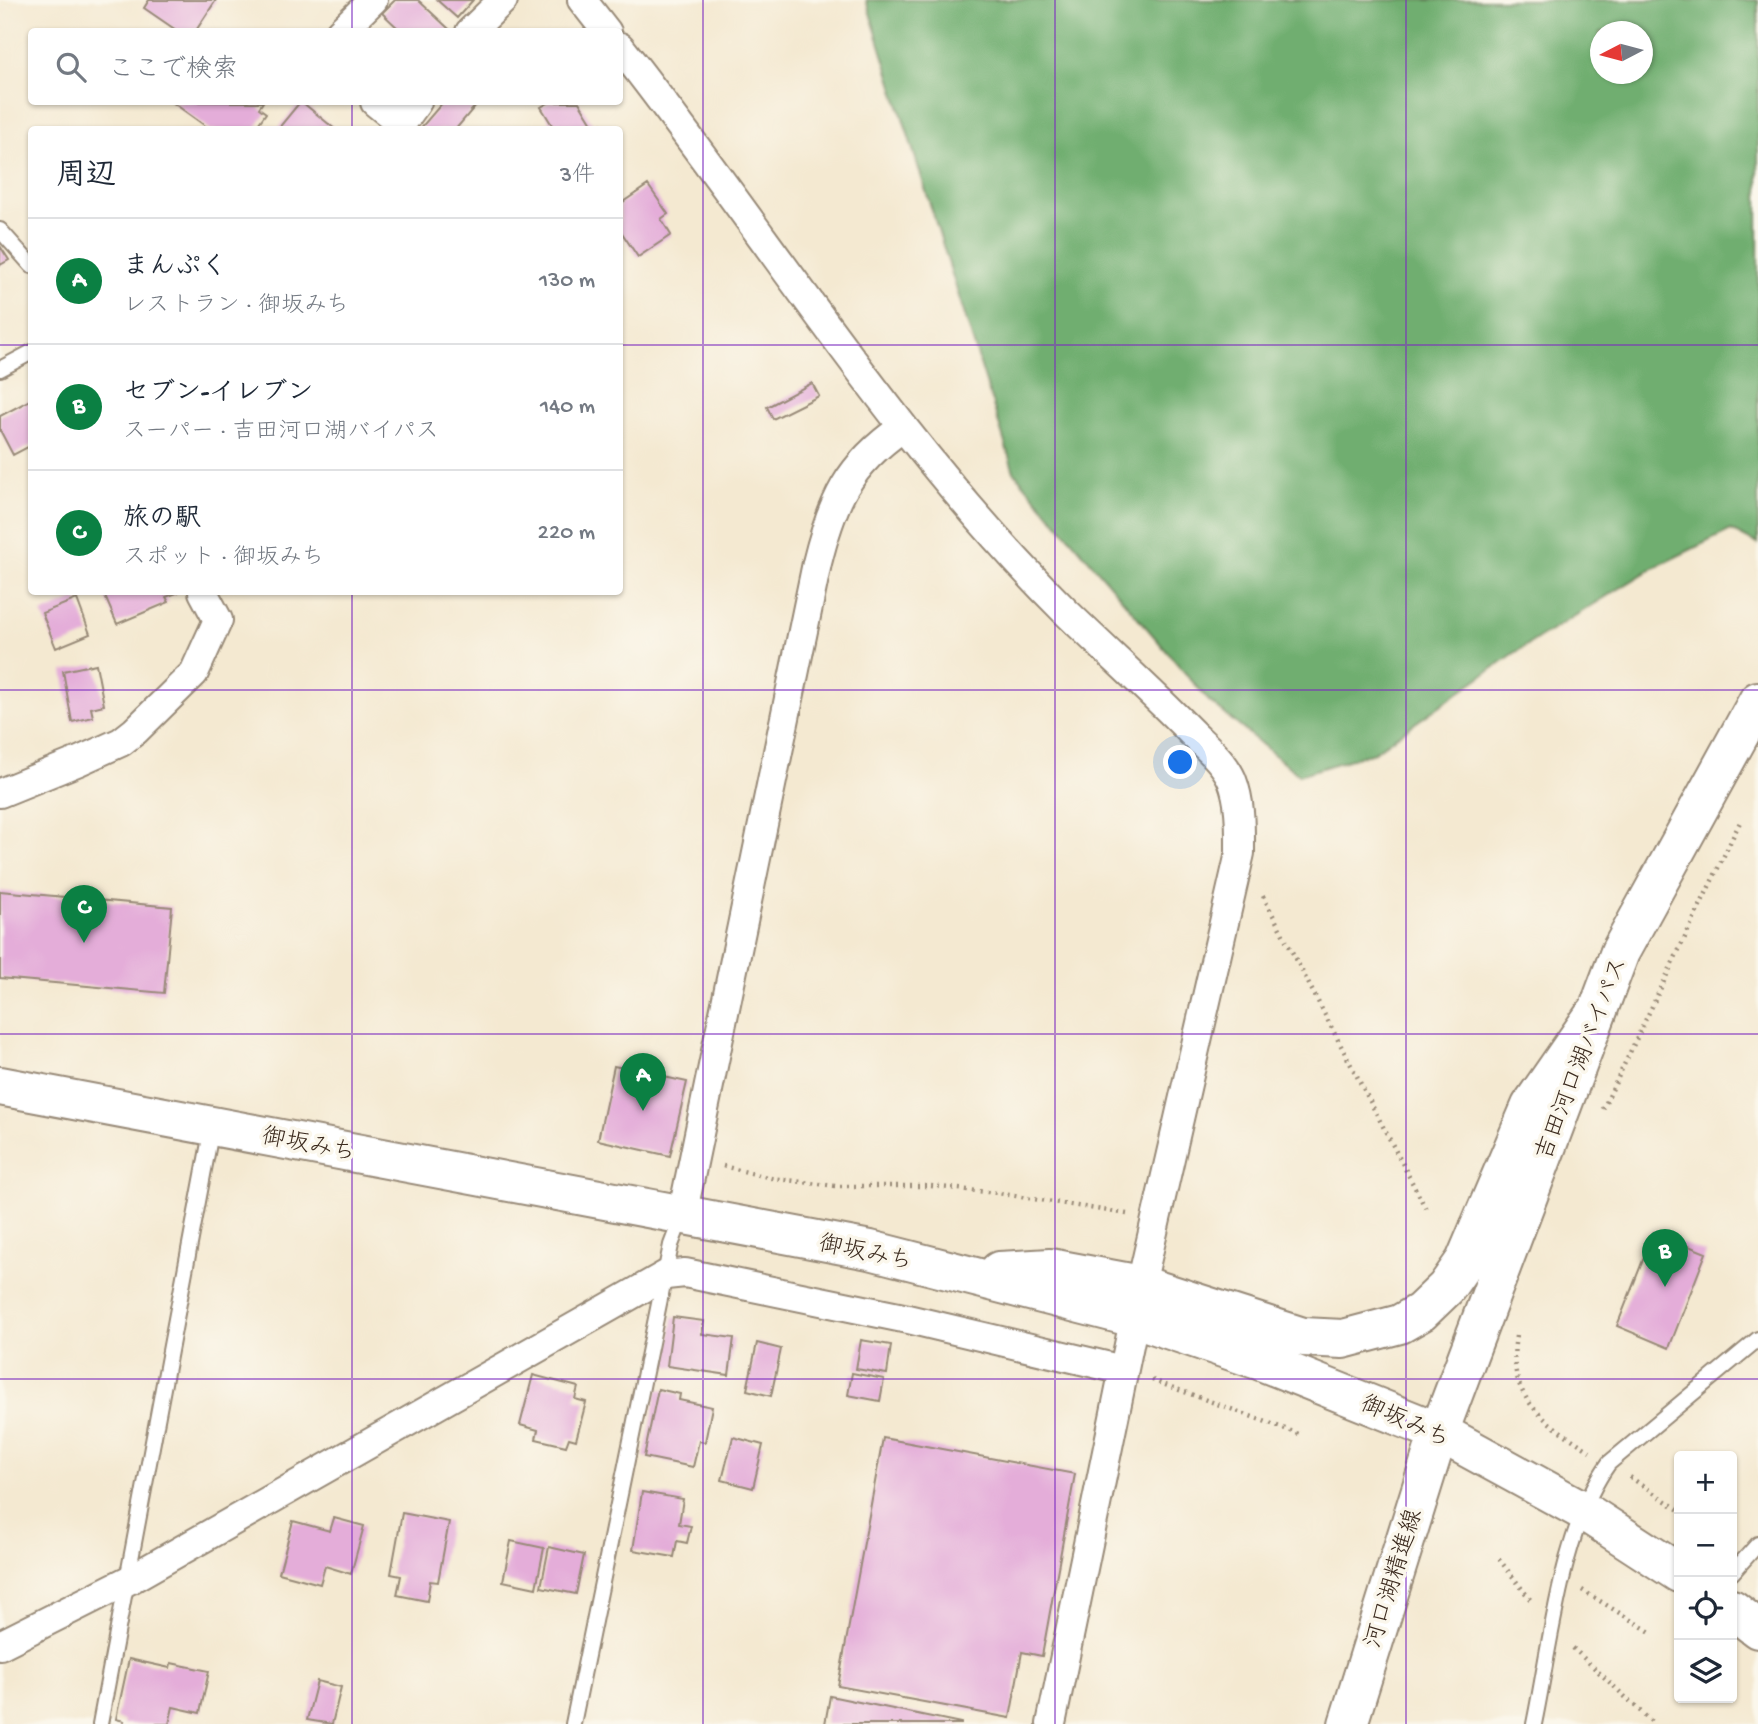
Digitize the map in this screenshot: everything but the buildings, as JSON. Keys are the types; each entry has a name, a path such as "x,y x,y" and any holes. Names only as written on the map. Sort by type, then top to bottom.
{"main road":[{"name":"吉田河口湖バイパス","path":"1439,1432 1620,952 1758,701"},
{"path":"1138,1302 1303,1336 1343,1339 1401,1324 1421,1312 1446,1288 1465,1261 1531,1106 1594,1015"},
{"name":"御坂みち","path":"0,1086 213,1124 870,1250 962,1272 1138,1302 1261,1361 1439,1432 1582,1510 1674,1570"},
{"name":"河口湖精進線","path":"1348,1724 1439,1432"},
{"path":"1737,1613 1758,1629"}],"street":[{"path":"344,28 373,0"},
{"path":"474,28 503,0"},
{"path":"582,0 604,28"},
{"path":"623,51 902,428 1064,610 1217,758 1232,779 1240,811 1240,853 1123,1370 1051,1724"},
{"path":"380,105 405,118"},
{"path":"682,1216 829,514 849,477 887,438 902,428"},
{"path":"0,793 121,742 194,673 218,620 206,595"},
{"path":"0,1645 129,1580 666,1275 685,1273 908,1319 1123,1370"}],"lane":[{"path":"0,230 28,262"},
{"path":"0,369 28,354"},
{"path":"100,1724 213,1124"},
{"path":"573,1724 671,1245 682,1216"},
{"path":"1534,1724 1563,1579 1582,1510 1594,1483 1609,1463 1758,1339"},
{"path":"1737,1567 1758,1544"}],"path":[{"path":"1598,1118 1740,822"},
{"path":"1240,853 1426,1209"},
{"path":"695,1159 771,1178 835,1186 930,1185 1156,1219"},
{"path":"1518,1328 1515,1358 1527,1401 1546,1422 1674,1507"},
{"path":"1123,1370 1299,1434"},
{"path":"1499,1559 1518,1583"},
{"path":"1563,1579 1652,1633"},
{"path":"1593,1666 1654,1724"}],"green space":[{"path":"866,0 1758,0 1758,544 1731,530 1653,568 1516,652 1374,752 1299,775 1209,701 1014,472"}],"place":[{"name":"旅の駅","path":"84,943"},
{"name":"まんぷく","path":"643,1111"},
{"name":"セブン-イレブン","path":"1665,1287"}]}
